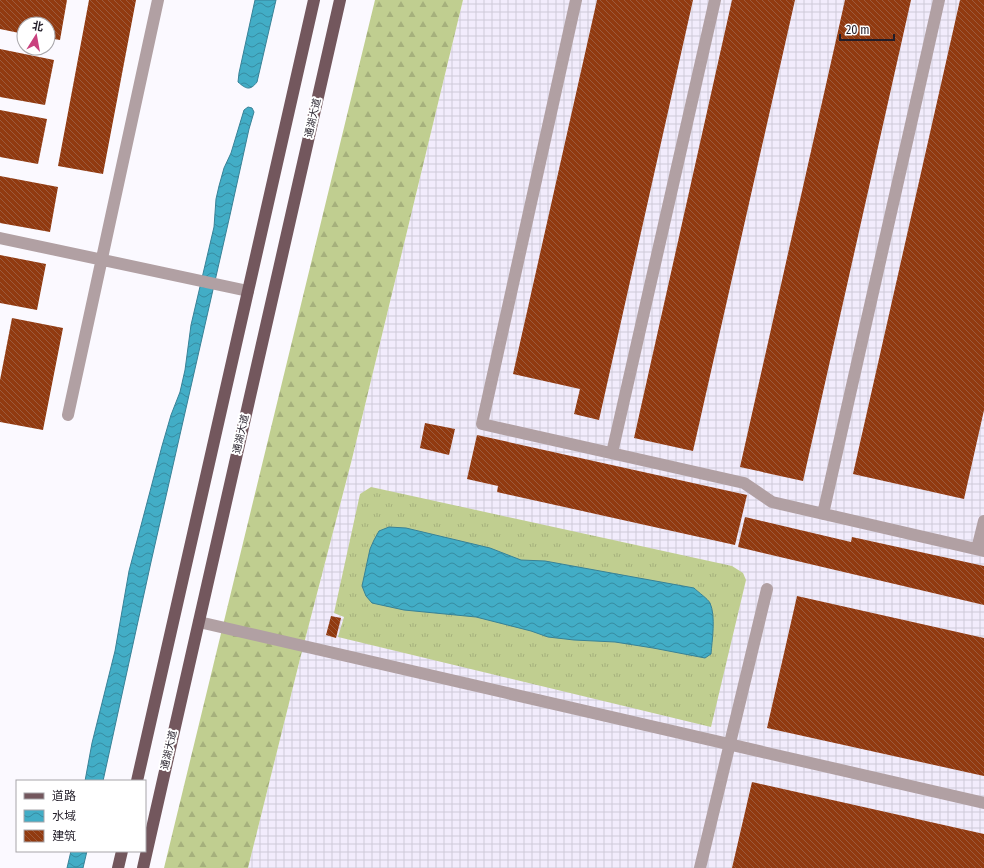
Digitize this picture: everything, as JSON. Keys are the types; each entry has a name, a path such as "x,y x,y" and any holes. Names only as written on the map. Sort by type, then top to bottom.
{"main road":[{"path":"137,780 314,0"},
{"name":"通湖大道","path":"146,851 340,0"},
{"path":"118,868 122,852"},
{"name":"通湖大道","path":"142,868 146,852"}],"lane":[{"path":"68,415 158,0"},
{"path":"576,0 482,424 744,483 772,502 981,550 984,521"},
{"path":"612,453 714,0"},
{"path":"823,514 939,0"},
{"path":"0,238 248,291"},
{"path":"700,868 767,589"},
{"path":"199,622 984,803"}],"shaded area":[{"path":"463,0 984,0 984,868 248,868 352,459"}],"green space":[{"path":"375,0 463,0 352,459 248,868 164,868"},
{"path":"371,487 732,566 743,573 746,580 711,727 338,637 344,617 334,613 360,494"}],"water":[{"path":"255,0 276,0 257,82 252,87 248,88 238,82"},
{"path":"248,107 252,108 254,112 151,562 103,780 85,780 92,743 115,651 129,571 162,446 171,415 180,392 185,370 191,325 214,227 216,199 219,186 244,110"},
{"path":"389,527 406,528 490,548 521,560 545,561 694,588 709,601 712,608 713,628 711,654 705,658 615,642 548,637 531,631 476,617 404,610 372,603 366,596 362,586 370,549 379,531"},
{"path":"71,852 87,852 83,868 67,868"}],"building":[{"path":"0,0 67,0 60,40 56,39 56,16 16,16 16,32 0,29"},
{"path":"89,0 136,0 103,174 58,166"},
{"path":"597,0 693,0 599,420 574,414 580,389 513,374"},
{"path":"732,0 795,0 693,451 634,438"},
{"path":"845,0 911,0 803,481 740,467"},
{"path":"960,0 984,0 984,410 964,499 853,474"},
{"path":"0,49 16,52 16,56 34,56 54,60 45,105 0,97"},
{"path":"0,110 47,119 38,164 0,157"},
{"path":"0,176 58,187 50,232 0,223"},
{"path":"0,255 46,264 37,310 0,303"},
{"path":"12,318 63,328 43,430 0,422 0,380"},
{"path":"425,423 455,429 449,455 420,448"},
{"path":"477,435 747,495 735,545 497,492 498,486 467,479"},
{"path":"745,517 851,542 852,537 984,566 984,605 738,547"},
{"path":"797,596 984,638 984,776 767,728"},
{"path":"331,616 341,618 336,638 326,635"},
{"path":"752,782 984,834 984,868 732,868"}]}
